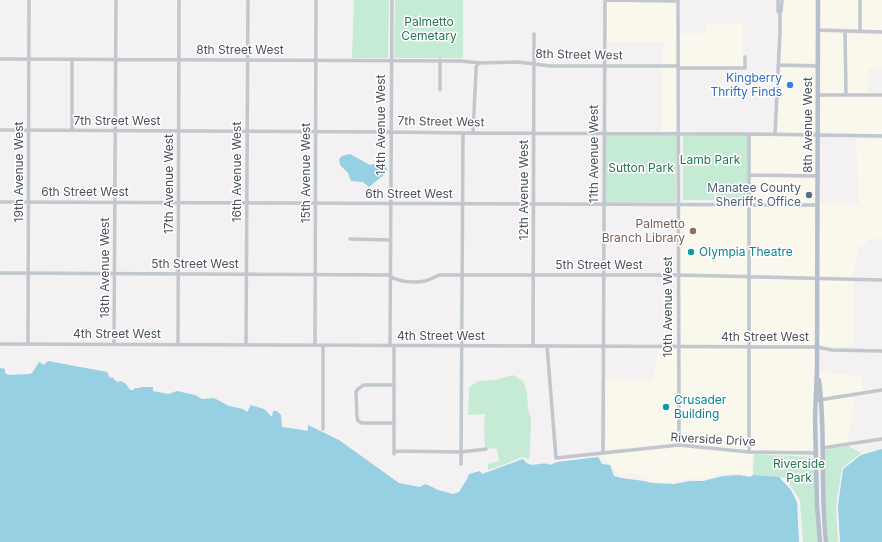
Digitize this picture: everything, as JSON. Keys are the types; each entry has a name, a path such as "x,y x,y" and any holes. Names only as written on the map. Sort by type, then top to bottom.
{"main road":[{"name":"8th Avenue West","path":"818,0 817,347 818,400 822,448 823,511 826,542"},
{"name":"8th Avenue West","path":"818,400 815,417 820,542"},
{"path":"815,417 818,428 818,444 822,448"},
{"path":"816,453 820,459 820,495 823,511"}],"street":[{"name":"19th Avenue West","path":"28,344 29,0"},
{"name":"18th Avenue West","path":"114,344 116,0"},
{"name":"17th Avenue West","path":"178,345 179,0"},
{"name":"16th Avenue West","path":"246,345 248,0"},
{"name":"15th Avenue West","path":"315,345 316,0"},
{"name":"14th Avenue West","path":"392,0 391,276 394,452 461,452"},
{"path":"605,0 678,1"},
{"name":"11th Avenue West","path":"603,453 605,0"},
{"path":"778,0 778,11 780,13"},
{"path":"775,134 780,13 782,0"},
{"path":"860,0 860,32"},
{"name":"10th Avenue West","path":"678,1 679,445"},
{"path":"818,30 882,32"},
{"path":"845,32 846,95"},
{"name":"12th Avenue West","path":"533,346 534,34"},
{"name":"8th Street West","path":"0,59 440,60 480,63 518,62 550,66 745,68 745,57"},
{"path":"72,59 72,130"},
{"path":"440,60 440,90"},
{"path":"473,133 476,67 480,63"},
{"path":"778,66 818,66"},
{"path":"818,95 882,95"},
{"name":"7th Street West","path":"0,130 678,133 882,136"},
{"path":"461,464 462,133"},
{"path":"748,134 749,452"},
{"path":"749,175 818,176"},
{"name":"6th Street West","path":"0,202 818,206"},
{"path":"350,239 391,240"},
{"name":"5th Street West","path":"0,273 391,276 398,281 421,281 440,275 678,275 882,280"},
{"name":"4th Street West","path":"0,344 817,347 832,350 882,351"},
{"path":"323,429 324,345"},
{"name":"Riverside Drive","path":"547,346 556,458 679,445 749,452 816,453"},
{"path":"394,385 364,385 359,387 356,392 356,416 360,422 394,423"},
{"path":"818,400 882,390"},
{"path":"822,448 882,439"},
{"path":"461,452 486,450"}],"shaded area":[{"path":"784,0 816,0 816,63 780,63"},
{"path":"820,0 858,0 858,30 820,29"},
{"path":"862,0 882,0 882,30 862,30"},
{"path":"607,2 676,3 676,64 663,64 663,42 606,42"},
{"path":"707,24 743,24 743,66 680,66 679,33 707,33"},
{"path":"820,33 844,34 844,93 820,93"},
{"path":"847,34 882,34 882,69 869,69 867,92 882,93 847,93"},
{"path":"662,68 676,68 676,131 661,131"},
{"path":"780,68 816,68 816,132 777,132"},
{"path":"820,97 882,97 882,134 820,132"},
{"path":"750,136 816,136 816,174 751,173"},
{"path":"856,138 882,139 882,239 867,239 867,245 858,247 853,277 819,276 820,204 859,205"},
{"path":"751,177 816,178 816,203 751,203"},
{"path":"680,207 747,207 747,274 680,273"},
{"path":"751,207 816,208 816,276 751,274"},
{"path":"680,277 747,278 747,345 681,345"},
{"path":"751,278 816,280 815,345 751,345"},
{"path":"819,280 853,281 853,346 829,348 819,346"},
{"path":"658,349 677,349 677,443 605,450 606,380 653,381"},
{"path":"681,349 747,349 747,450 681,443"},
{"path":"751,349 815,349 813,448 790,451 751,450"},
{"path":"820,372 862,376 863,391 822,397"},
{"path":"853,397 853,411 848,442 824,446 822,401"},
{"path":"679,447 752,454 752,474 750,476 732,473 703,479 659,482 631,473 621,476 611,464 607,463 602,457 602,455"}],"green space":[{"path":"354,0 389,0 388,58 352,58"},
{"name":"Palmetto Cemetary","path":"395,0 463,0 463,58 394,58"},
{"name":"Sutton Park","path":"605,135 677,135 676,202 605,203"},
{"name":"Lamb Park","path":"748,135 747,185 714,184 714,200 683,200 683,136"},
{"path":"716,186 747,187 747,201 716,201"},
{"path":"513,375 523,381 527,392 528,409 531,418 529,459 521,457 488,470 488,464 499,461 497,449 485,448 485,414 468,415 469,387 479,381 496,380"},
{"path":"848,446 861,453 842,468 836,506 838,542 828,542 825,509 824,450"},
{"name":"Riverside Park","path":"754,454 810,457 814,460 818,542 803,542 800,500 785,478 753,476"}],"water":[{"path":"350,154 370,165 384,165 387,169 385,174 369,187 363,182 351,181 348,173 340,165 339,159 342,156"},
{"path":"48,361 107,372 110,378 112,377 117,382 121,381 126,384 130,390 141,387 153,387 153,391 168,394 177,391 195,395 202,399 214,398 229,406 243,409 247,412 251,405 264,409 272,417 273,411 277,411 281,415 282,427 307,431 308,425 339,440 399,483 420,487 425,484 438,490 453,494 459,492 469,474 480,471 482,474 523,459 529,464 533,465 550,465 557,462 598,457 602,464 610,465 614,476 652,483 674,484 690,481 703,481 723,476 739,475 750,477 753,475 779,477 791,490 797,502 799,542 0,542 0,368 5,369 5,373 9,375 30,374 39,362 44,365"},
{"path":"882,449 882,542 840,542 838,506 843,469 861,455"}],"place":[{"name":"Kingberry Thrifty Finds","path":"790,85"},
{"name":"Manatee County Sheriff's Office","path":"809,195"},
{"name":"Palmetto Branch Library","path":"693,231"},
{"name":"Olympia Theatre","path":"691,252"},
{"name":"Crusader Building","path":"666,407"}]}
